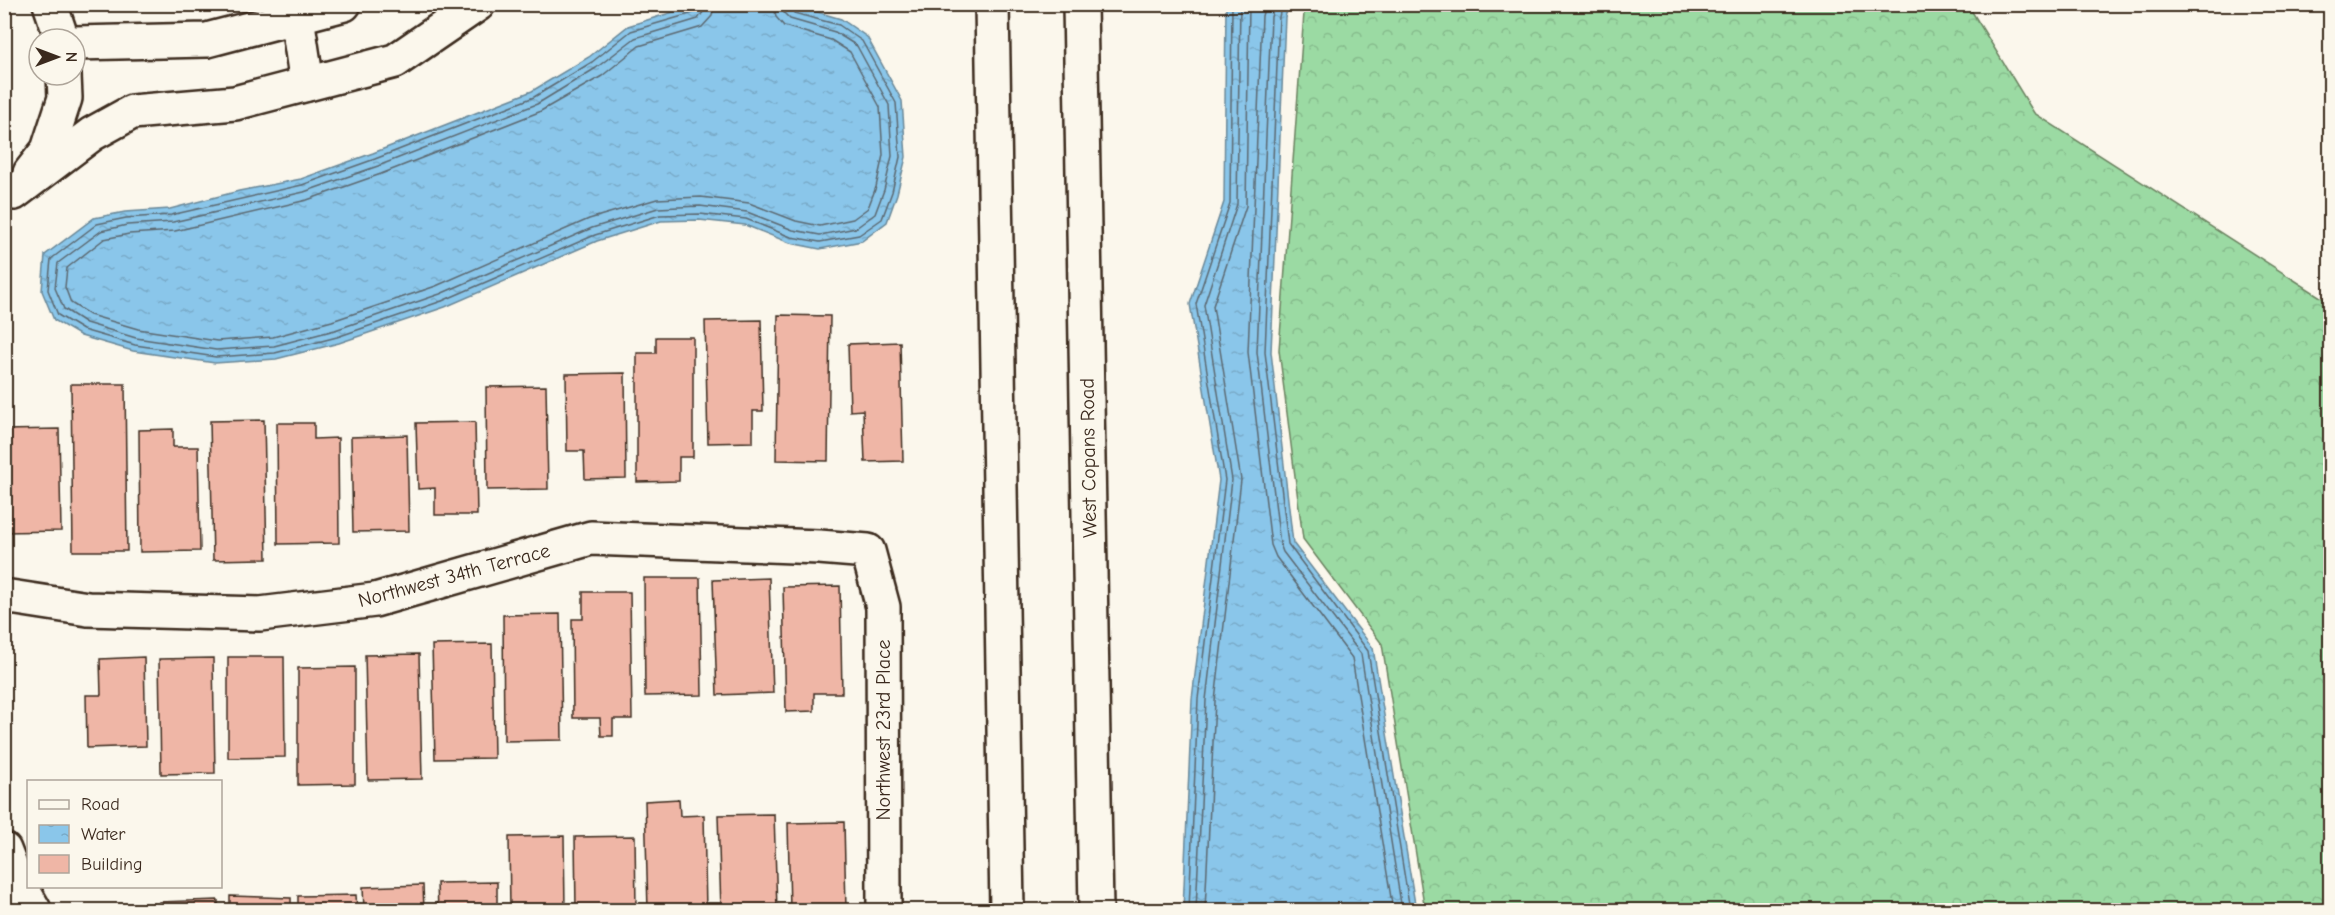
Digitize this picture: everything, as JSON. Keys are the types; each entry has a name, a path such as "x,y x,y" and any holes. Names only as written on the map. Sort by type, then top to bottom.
{"street":[{"path":"50,4 58,27"},
{"path":"87,43 207,40 344,4"},
{"path":"10,196 92,134 132,112 235,103 396,61 478,4"},
{"path":"992,4 1007,910"},
{"name":"West Copans Road","path":"1080,4 1096,910"},
{"path":"297,17 307,84"},
{"path":"10,196 48,150 65,98 65,87"},
{"name":"Northwest 34th Terrace","path":"4,596 88,609 260,614 375,600 591,538 868,551"},
{"name":"Northwest 23rd Place","path":"868,551 883,608 884,910"},
{"path":"4,850 13,873 34,910"}],"green space":[{"path":"1307,5 1968,5 2034,113 2330,303 2330,910 1425,910 1382,644 1303,539 1279,350 1304,13"}],"water":[{"path":"723,4 804,8 841,19 867,37 902,101 906,157 887,222 862,241 820,249 790,243 745,225 699,220 661,221 597,241 445,307 339,343 276,359 215,363 133,351 81,336 54,320 42,291 45,255 94,218 125,212 170,209 239,191 301,179 532,91 589,57 628,26 686,8"},
{"path":"1226,5 1289,5 1285,17 1271,352 1293,543 1373,648 1416,910 1183,910 1192,699 1219,480 1190,304 1224,202"}],"building":[{"path":"778,315 830,316 828,461 776,460"},
{"path":"761,320 763,411 753,411 753,442 708,443 705,321"},
{"path":"656,337 693,337 693,457 679,457 679,481 637,482 637,353 656,353"},
{"path":"900,342 903,461 865,462 863,410 850,411 848,344"},
{"path":"625,373 626,478 585,479 584,451 567,451 566,374"},
{"path":"71,384 125,384 127,551 73,551"},
{"path":"546,386 548,489 487,490 486,387"},
{"path":"264,420 267,559 213,560 210,421"},
{"path":"475,422 477,515 435,515 435,488 418,489 416,423"},
{"path":"277,423 314,423 314,439 338,438 339,543 278,544"},
{"path":"59,429 61,531 4,532 4,430"},
{"path":"173,429 173,447 198,447 200,551 140,552 139,430"},
{"path":"407,435 409,531 353,532 351,437"},
{"path":"644,578 700,578 702,695 645,696"},
{"path":"769,578 773,693 717,695 713,580"},
{"path":"840,586 842,693 814,693 814,711 786,712 783,587"},
{"path":"583,592 630,592 632,719 613,719 613,736 601,736 600,718 573,718 572,619 583,619"},
{"path":"560,614 562,740 504,741 503,615"},
{"path":"492,644 494,758 435,759 432,645"},
{"path":"419,654 422,779 368,780 365,655"},
{"path":"144,657 146,746 87,748 86,695 101,695 100,659"},
{"path":"228,657 284,657 285,757 228,758"},
{"path":"213,658 215,773 161,774 159,659"},
{"path":"355,667 355,784 298,785 298,668"},
{"path":"679,799 680,816 704,815 706,910 648,910 645,801"},
{"path":"774,814 777,910 721,910 718,815"},
{"path":"844,822 846,910 790,910 788,823"},
{"path":"564,836 565,910 510,910 509,837"},
{"path":"635,836 636,910 576,910 575,837"},
{"path":"497,882 497,910 438,910 437,883"},
{"path":"423,885 424,910 364,910 363,887"},
{"path":"356,895 357,910 298,910 298,896"},
{"path":"230,896 291,898 291,910 230,910"},
{"path":"218,900 218,910 159,910 159,902"}]}
